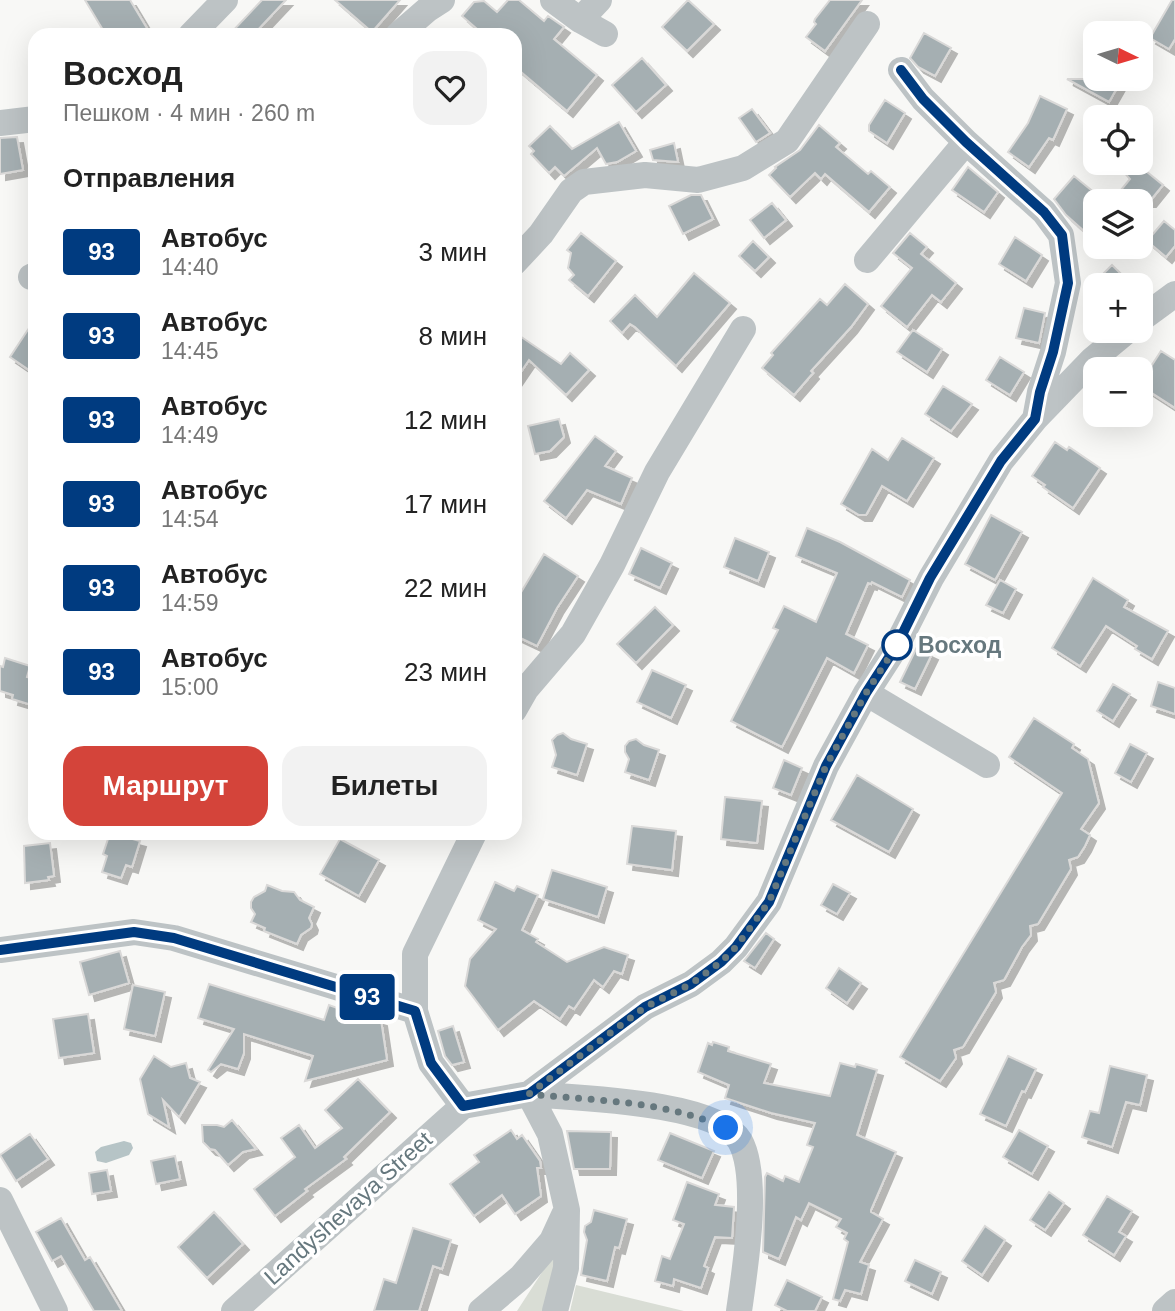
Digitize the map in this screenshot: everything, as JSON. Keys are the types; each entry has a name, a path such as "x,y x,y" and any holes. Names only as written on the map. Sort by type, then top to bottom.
{"street":[{"path":"198,28 225,0"},
{"path":"406,28 442,0"},
{"path":"553,0 605,34"},
{"path":"580,20 599,0"},
{"path":"522,254 541,234 570,191 584,182 645,176 698,180 743,168 787,141 867,24"},
{"path":"901,70 923,99 1044,212 1062,235 1068,283 1035,419"},
{"path":"0,123 28,120"},
{"path":"867,260 966,142"},
{"path":"1153,310 1175,294"},
{"path":"522,696 573,634 612,565 657,472 743,329"},
{"path":"529,1094 645,1007 691,984 736,947 769,902 826,766 866,693 897,645 930,578 1001,461 1035,419 1092,360 1113,343"},
{"path":"866,693 987,765"},
{"path":"471,840 415,954 415,1011 431,1063 463,1106 529,1094 625,1101 699,1116 726,1128 740,1140 751,1180 739,1311"},
{"path":"0,950 134,932 174,938 415,1011"},
{"path":"529,1094 550,1133 567,1210 566,1268 555,1311"},
{"name":"Landyshevaya Street","path":"234,1311 463,1106"},
{"path":"0,1200 55,1311"},
{"path":"481,1311 522,1277 552,1241 567,1210"},
{"path":"1165,1311 1175,1302"}],"shaded area":[{"path":"124,1141 131,1143 133,1148 129,1155 106,1163 97,1161 95,1152 101,1147"},
{"path":"559,1246 547,1301 542,1311 517,1311"},
{"path":"576,1285 684,1311 570,1311"}],"building":[{"path":"85,0 130,0 147,28 102,28"},
{"path":"262,0 286,0 260,28 236,28"},
{"path":"335,0 400,0 376,28 367,28"},
{"path":"508,0 519,0 544,21 548,16 564,27 554,39 597,75 567,111 522,73 522,28 476,28 462,16 474,2 484,1 497,12"},
{"path":"688,0 714,24 687,51 662,27"},
{"path":"830,0 862,0 825,51 806,37 816,24 815,19"},
{"path":"1172,0 1175,0 1175,39 1169,49 1153,40 1153,33"},
{"path":"924,33 951,48 935,76 918,67 910,58"},
{"path":"642,58 666,85 636,112 612,85"},
{"path":"1067,79 1083,79 1083,88"},
{"path":"1089,91 1115,91 1109,102"},
{"path":"1040,96 1067,109 1053,140 1049,138 1029,167 1008,152 1028,123"},
{"path":"885,100 905,113 887,143 869,131 869,125"},
{"path":"752,109 770,133 756,142 739,118"},
{"path":"619,122 636,151 617,162 606,164 597,148 564,176 555,167 549,173 531,154 534,151 529,146 550,126 572,149"},
{"path":"819,125 840,143 836,147 868,174 871,171 890,187 869,212 825,174 821,179 815,173 790,197 769,175 775,167 800,150"},
{"path":"17,137 23,170 0,174 0,138"},
{"path":"674,143 678,162 653,160 650,150"},
{"path":"968,167 998,192 984,212 952,190"},
{"path":"1126,175 1151,175 1163,185 1153,197 1153,189 1122,189 1130,179"},
{"path":"1074,176 1090,189 1083,189 1083,230 1066,215 1054,199"},
{"path":"691,195 701,195 713,219 683,234 669,206"},
{"path":"772,203 786,220 764,238 750,220"},
{"path":"1164,221 1175,230 1175,246 1166,257 1153,246 1153,234"},
{"path":"581,233 616,261 588,296 569,280 574,275 568,268 571,253 567,250"},
{"path":"910,233 927,247 921,254 956,283 941,302 932,295 907,327 881,306 912,268 893,253"},
{"path":"1015,237 1042,255 1026,281 999,264"},
{"path":"753,241 769,257 755,271 739,256"},
{"path":"1112,265 1120,273 1104,273"},
{"path":"694,273 730,303 676,366 635,327 630,324 622,333 610,321 635,295 657,317"},
{"path":"845,284 868,304 794,395 762,368 773,355 771,353 820,299 827,305"},
{"path":"1024,308 1045,313 1039,343 1016,338"},
{"path":"28,330 28,369 10,357"},
{"path":"913,330 942,349 927,372 897,352"},
{"path":"522,337 561,364 570,353 589,370 566,395 529,360 522,370"},
{"path":"1161,351 1175,360 1175,408 1153,394 1153,363"},
{"path":"1000,357 1024,372 1010,395 986,380"},
{"path":"943,386 972,404 951,431 925,414"},
{"path":"559,419 564,437 550,451 535,454 528,426"},
{"path":"595,436 616,451 605,466 632,478 621,504 587,490 566,518 544,501"},
{"path":"902,438 934,458 907,501 882,486 866,515 859,515 841,504 872,449 888,460"},
{"path":"1055,442 1067,450 1069,447 1100,468 1073,508 1032,476"},
{"path":"991,515 1022,532 995,580 965,564"},
{"path":"807,528 840,542 910,580 902,597 872,582 868,583 846,634 868,645 854,673 827,658 782,747 731,721 778,630 773,628 784,606 816,622 837,573 796,556"},
{"path":"735,538 769,552 758,581 724,567"},
{"path":"641,548 672,563 660,588 629,574"},
{"path":"544,554 578,576 537,646 522,639 522,591"},
{"path":"1093,578 1128,600 1124,607 1168,631 1152,659 1106,626 1080,666 1052,648"},
{"path":"1000,580 1016,589 1003,613 986,605"},
{"path":"655,607 673,625 636,663 617,644"},
{"path":"917,647 932,654 915,689 900,682"},
{"path":"5,658 28,665 28,704 12,699 13,695 0,691 0,666 3,667"},
{"path":"652,670 686,685 671,718 637,702"},
{"path":"1158,682 1175,688 1175,714 1151,706"},
{"path":"1113,684 1130,694 1113,721 1097,711"},
{"path":"1034,718 1074,744 1072,748 1088,759 1099,803 1081,829 1090,835 1085,846 1078,857 1069,860 1071,869 1038,924 1030,926 1031,935 1004,980 994,983 996,992 963,1047 954,1050 956,1058 940,1081 900,1057 1062,793 1009,757"},
{"path":"563,733 571,739 587,744 577,775 552,767 556,755 552,740"},
{"path":"636,739 659,750 649,780 625,772 629,759 625,746"},
{"path":"1130,744 1147,753 1131,782 1115,773"},
{"path":"784,760 802,768 791,795 773,788"},
{"path":"857,775 913,809 889,852 831,820"},
{"path":"725,797 762,801 757,843 721,839"},
{"path":"632,826 676,831 672,870 627,864"},
{"path":"108,840 140,841 132,867 126,865 121,878 102,872 107,856 103,854"},
{"path":"339,840 379,860 359,896 320,874"},
{"path":"50,843 54,876 48,877 49,880 25,883 24,846"},
{"path":"552,870 607,887 598,917 543,899"},
{"path":"495,882 514,891 517,886 538,895 522,930 538,939 536,942 567,962 604,947 628,955 622,974 614,971 603,987 594,980 574,1009 569,1006 560,1019 534,1001 498,1030 465,986 470,959 496,929 478,920"},
{"path":"833,884 850,893 837,914 821,905"},
{"path":"267,885 294,892 300,900 314,907 309,918 311,928 301,935 297,944 264,931 265,928 251,922 255,914 251,902 265,891"},
{"path":"766,933 774,939 755,968 744,961"},
{"path":"120,951 129,983 89,995 80,962"},
{"path":"839,968 861,983 847,1003 826,988"},
{"path":"209,984 324,1020 329,1005 337,1008 342,1005 350,1011 381,1020 387,1060 305,1081 313,1056 244,1034 244,1053 238,1069 221,1064 211,1072 208,1070 234,1029 198,1018"},
{"path":"133,985 165,992 155,1036 124,1029"},
{"path":"88,1014 94,1053 59,1058 53,1019"},
{"path":"453,1026 464,1062 452,1065 445,1056 438,1031"},
{"path":"713,1042 729,1047 728,1051 771,1064 764,1083 830,1096 840,1063 877,1070 857,1135 896,1152 871,1210 883,1219 860,1262 869,1265 861,1294 845,1290 840,1301 833,1299 848,1242 844,1239 847,1233 836,1227 841,1219 809,1203 801,1220 796,1217 779,1259 763,1252 765,1177 767,1173 783,1181 785,1176 799,1182 813,1147 807,1145 815,1123 771,1113 725,1098 729,1085 698,1072 708,1043 712,1045"},
{"path":"154,1056 171,1067 186,1063 190,1078 200,1082 179,1117 163,1100 169,1127 148,1114 140,1079"},
{"path":"1008,1056 1036,1069 1025,1092 1022,1091 1006,1126 980,1114"},
{"path":"1110,1066 1147,1075 1140,1105 1126,1102 1112,1147 1082,1137 1090,1111 1099,1113"},
{"path":"358,1079 390,1112 344,1157 346,1159 305,1189 307,1191 275,1216 254,1189 295,1157 281,1138 299,1125 315,1148 342,1128 325,1110"},
{"path":"232,1120 256,1149 243,1152 228,1165 215,1150 203,1142 202,1125 224,1127"},
{"path":"511,1130 517,1139 522,1135 540,1161 541,1168 537,1168 541,1196 515,1214 502,1195 474,1216 450,1184 479,1162 474,1155"},
{"path":"1019,1130 1048,1146 1032,1174 1003,1157"},
{"path":"567,1131 611,1132 610,1169 574,1169"},
{"path":"670,1133 714,1151 702,1178 658,1160"},
{"path":"30,1134 48,1159 16,1181 0,1155"},
{"path":"175,1156 180,1179 156,1184 151,1161"},
{"path":"107,1170 111,1191 92,1194 89,1173"},
{"path":"687,1182 719,1194 715,1205 734,1207 732,1238 715,1237 704,1266 708,1268 701,1288 674,1279 673,1286 655,1281 662,1256 670,1259 684,1224 673,1220"},
{"path":"1049,1192 1064,1203 1045,1230 1030,1220"},
{"path":"1107,1196 1132,1211 1119,1232 1126,1236 1114,1255 1083,1235"},
{"path":"594,1210 627,1219 619,1248 615,1247 607,1281 581,1275 587,1240 585,1226 591,1222"},
{"path":"214,1212 243,1244 207,1278 178,1247"},
{"path":"61,1218 85,1260 90,1257 122,1311 94,1311 61,1256 52,1261 36,1232"},
{"path":"985,1226 1005,1240 982,1275 962,1261"},
{"path":"413,1228 451,1240 442,1269 433,1266 419,1311 374,1311 384,1279 396,1283"},
{"path":"915,1260 941,1272 932,1294 905,1281"},
{"path":"787,1280 822,1297 815,1311 787,1311 775,1305"}],"bus line":[{"name":"93","path":"0,950 134,932 174,938 415,1011 431,1063 463,1106 529,1094 645,1007 691,984 721,962 736,947 769,902 826,766 866,693 897,645 930,578 1001,461 1035,419 1068,283 1062,235 1044,212 966,142 923,99 901,70"}],"place":[{"name":"Восход","path":"897,645"}],"route":[{"path":"726,1128 699,1116 625,1101 529,1094 645,1007 691,984 736,947 769,902 826,766 866,693 897,645"}]}
